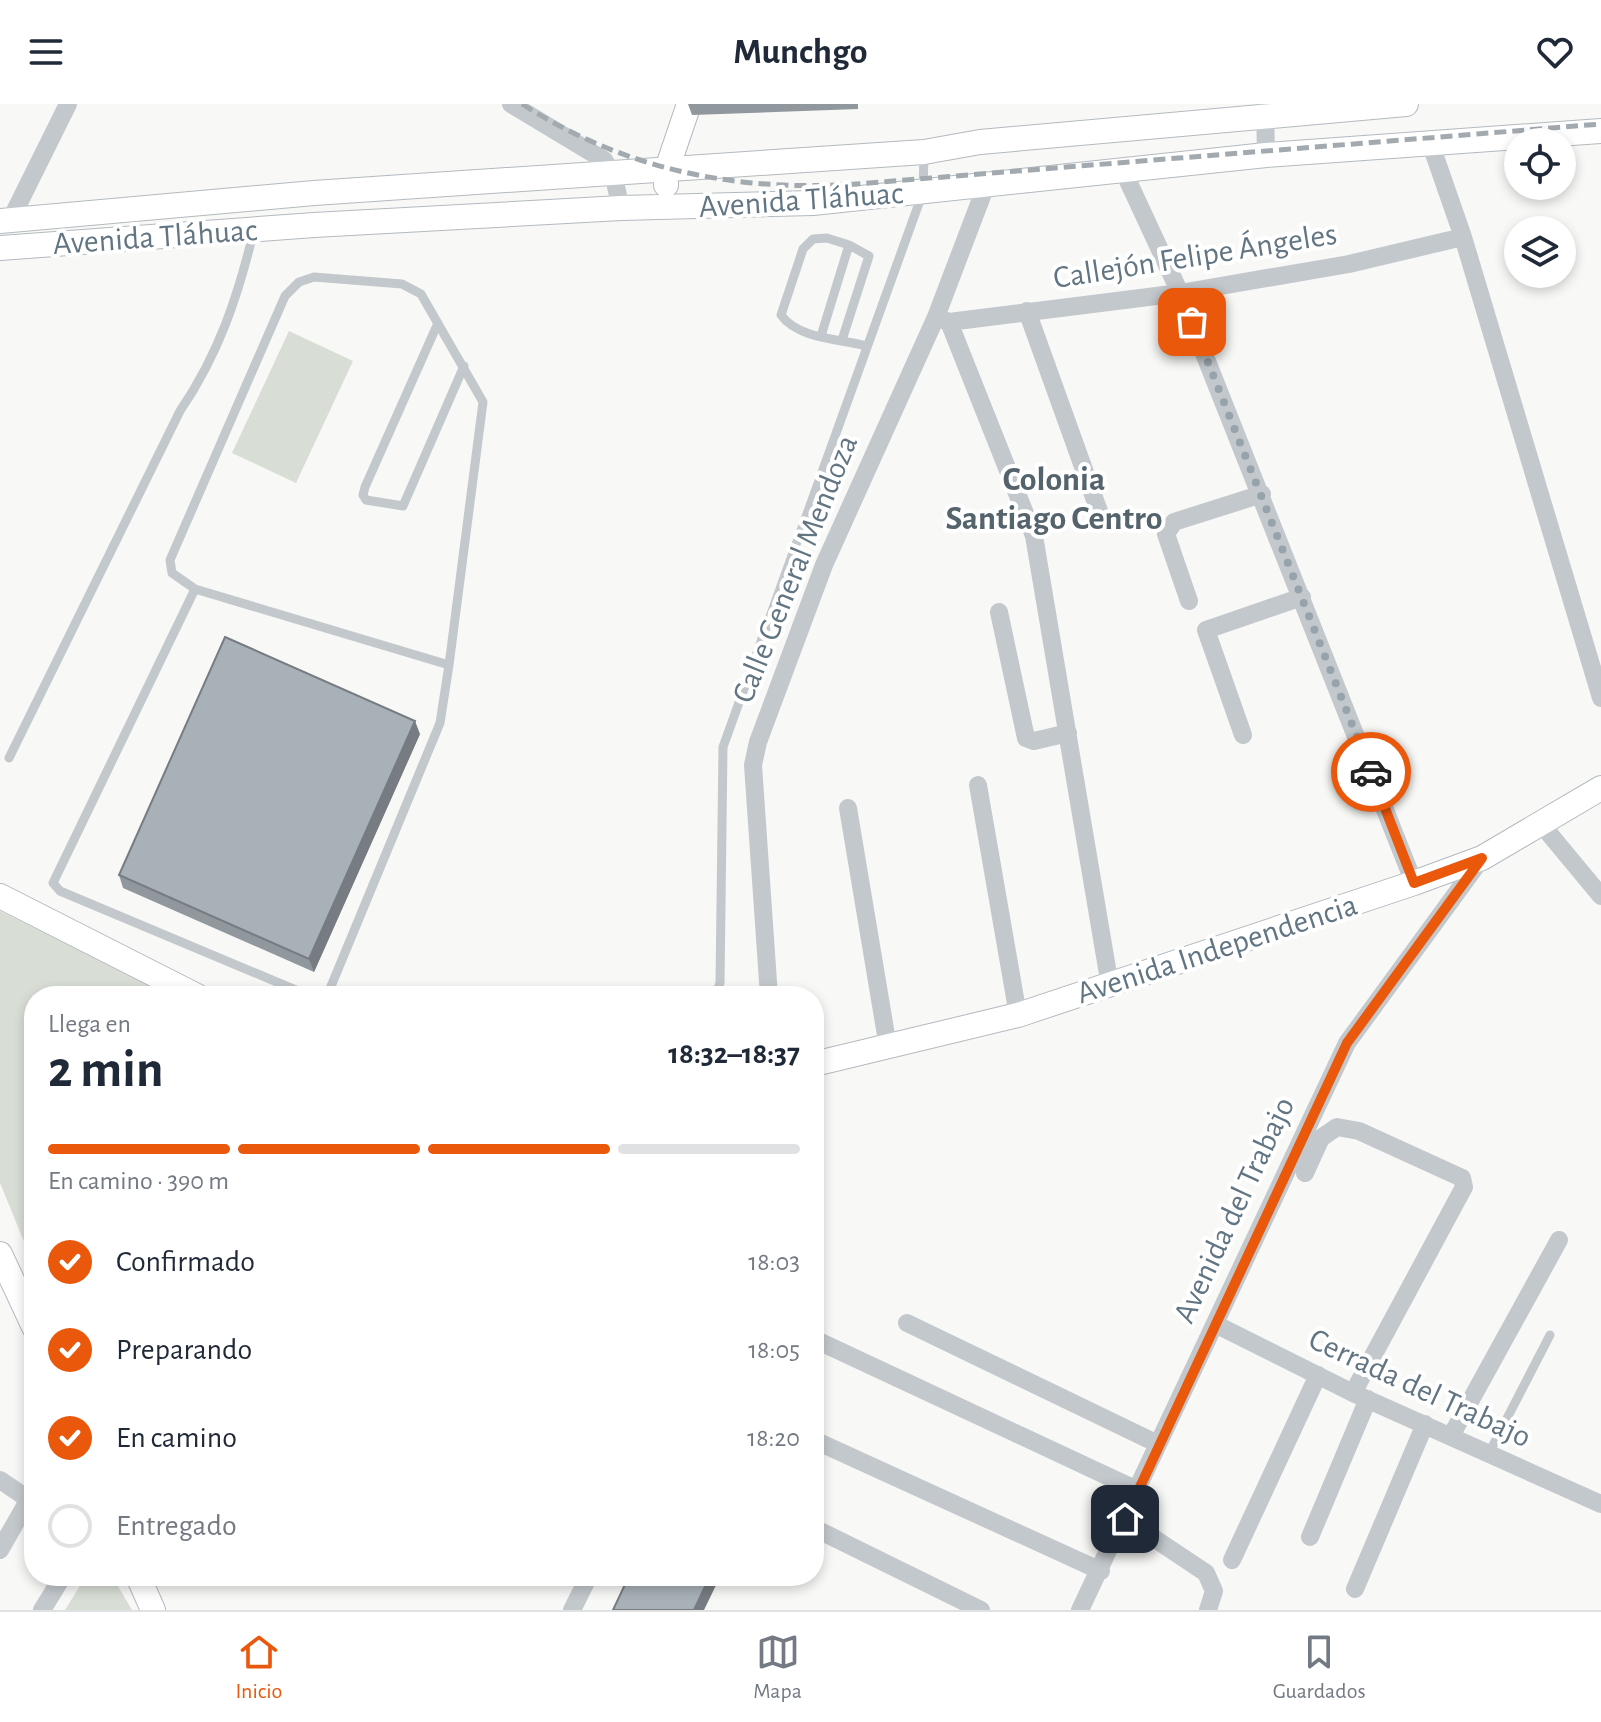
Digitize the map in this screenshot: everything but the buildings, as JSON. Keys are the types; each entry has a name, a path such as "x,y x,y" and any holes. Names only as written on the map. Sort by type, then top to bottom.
{"main road":[{"path":"667,208 666,172 689,104"},
{"name":"Avenida Tláhuac","path":"5,221 314,193 666,172 924,152 980,142 1265,109 1406,104"},
{"name":"Avenida Tláhuac","path":"0,248 314,225 621,208 813,203 1122,168 1601,131"},
{"path":"314,193 314,225"},
{"name":"Avenida Independencia","path":"824,1062 1018,1015 1414,883 1482,858 1601,788"},
{"path":"0,896 177,986"},
{"path":"0,1254 24,1306"},
{"path":"142,1586 153,1610"}],"street":[{"path":"5,221 68,104"},
{"path":"511,104 604,160 613,174 621,208"},
{"path":"1265,109 1266,155"},
{"path":"1431,145 1463,237 1601,698"},
{"path":"1122,168 1180,293 1414,883"},
{"name":"Calle General Mendoza","path":"768,986 753,765 758,742 824,565 942,319 987,183"},
{"name":"Callejón Felipe Ángeles","path":"942,319 1180,293 1349,264 1463,237"},
{"path":"1027,311 1100,514"},
{"path":"942,319 1034,536 1110,986"},
{"path":"1189,601 1166,534 1169,528 1174,522 1262,494"},
{"path":"1243,735 1206,630 1302,597"},
{"path":"999,612 1026,738 1034,741 1068,733"},
{"path":"978,785 1018,1015"},
{"path":"848,808 888,1047"},
{"path":"1542,825 1601,896"},
{"name":"Avenida del Trabajo","path":"1080,1610 1347,1043 1482,858"},
{"path":"1305,1173 1321,1138 1337,1127 1359,1131 1462,1178 1464,1187 1360,1396 1310,1537"},
{"path":"1451,1436 1559,1240"},
{"path":"907,1323 1158,1444"},
{"name":"Cerrada del Trabajo","path":"1215,1324 1360,1396 1601,1504"},
{"path":"824,1344 1137,1490"},
{"path":"1232,1560 1318,1375"},
{"path":"1355,1589 1425,1424"},
{"path":"824,1445 1101,1571"},
{"path":"0,1480 24,1496"},
{"path":"0,1550 24,1513"},
{"path":"1125,1519 1206,1573 1214,1591 1208,1610"},
{"path":"824,1533 981,1610"},
{"path":"42,1610 57,1586"},
{"path":"572,1610 584,1586"}],"lane":[{"path":"719,986 723,747 923,192 924,152"},
{"path":"9,758 166,438 220,345 239,291 254,230"},
{"path":"842,340 869,256 827,238 813,239 803,249 781,315 787,323 821,336 867,346"},
{"path":"821,336 849,245"},
{"path":"331,986 440,723 449,665 483,402 421,294 402,284 314,277 299,282 285,296 170,560 172,573 195,589 449,665"},
{"path":"438,323 365,487 363,495 366,500 403,506 464,366"},
{"path":"195,589 53,883 60,891 286,986"},
{"path":"1488,1455 1550,1335"}],"shaded area":[{"path":"289,331 353,361 296,483 232,453"},
{"path":"0,911 153,986 24,986 24,1242 0,1183"},
{"path":"80,1586 118,1586 132,1610 65,1610"}],"railway":[{"path":"522,104 561,127 601,145 683,172 725,180 811,186 1601,124"}],"way so far":[{"path":"1192,322 1371,772"}],"district":[{"name":"Colonia Santiago Centro","path":"1054,500"}],"route":[{"path":"1125,1519 1273,1194 1347,1043 1482,858 1414,883 1371,772"}]}
